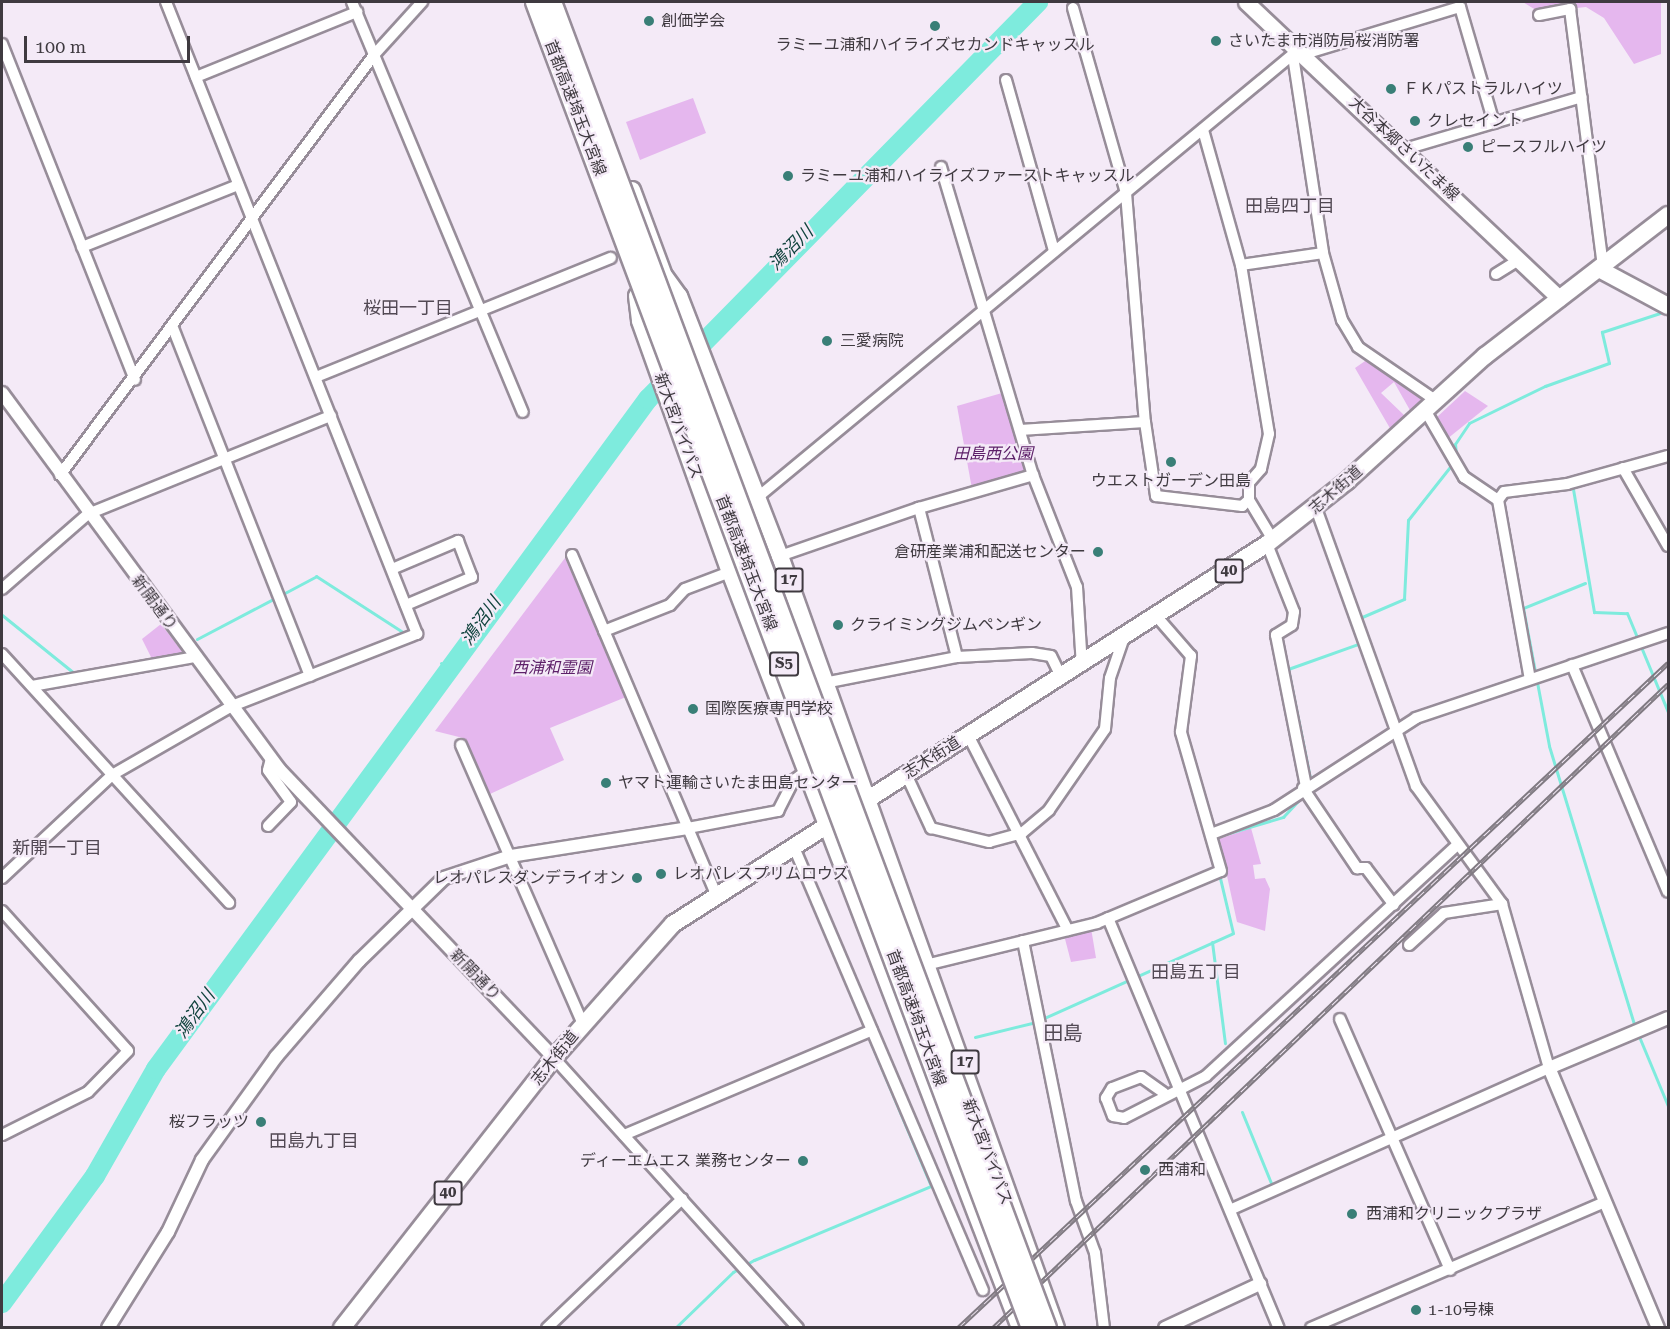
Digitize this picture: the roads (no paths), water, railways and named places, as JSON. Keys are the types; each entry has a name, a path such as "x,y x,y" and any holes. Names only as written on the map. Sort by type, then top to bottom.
{"highway":[{"name":"首都高速埼玉大宮線","path":"535,2 1031,1328"},
{"name":"首都高速埼玉大宮線","path":"552,2 1047,1328"}],"main road":[{"name":"新大宮バイパス","path":"526,2 813,775 825,825"},
{"name":"17","path":"560,2 665,277 758,497 824,683 930,964 1055,1328"},
{"name":"大谷本郷さいたま線","path":"1246,2 1297,54 1405,149 1560,298"},
{"name":"40","path":"1601,268 1668,215"},
{"name":"志木街道","path":"342,1328 554,1058 647,949 715,892 1124,640 1270,542 1316,508 1430,405 1560,298 1601,268"},
{"path":"1601,268 1668,306"},
{"name":"17","path":"702,368 842,766"},
{"name":"新大宮バイパス","path":"673,397 729,572 813,775"},
{"name":"17","path":"825,825 1020,1328"},
{"name":"新大宮バイパス","path":"871,840 1055,1328"},
{"name":"新大宮バイパス","path":"849,852 1026,1328"}],"street":[{"path":"2,878 112,775 232,706 417,634 166,2"},
{"path":"60,475 135,380 374,55 423,2"},
{"path":"196,77 354,7 523,412"},
{"path":"758,497 1054,251 1297,54 1460,7 1494,123"},
{"path":"1073,8 1126,193 1145,422 1156,496 1242,506 1249,500"},
{"path":"1539,15 1570,9 1601,268"},
{"path":"2,44 135,380"},
{"path":"1297,54 1323,253 1342,320 1358,347 1430,405 1464,477 1498,500 1530,679"},
{"path":"1006,80 1054,251"},
{"path":"1405,149 1582,97"},
{"path":"1203,130 1241,265 1269,434 1261,469 1249,483 1249,500 1270,542 1294,612 1292,625 1276,635 1304,787 1357,868 1366,868 1394,905"},
{"path":"940,167 1033,475 1077,587 1082,666"},
{"path":"82,246 238,185"},
{"path":"1241,265 1323,253"},
{"path":"316,377 611,258"},
{"path":"1496,274 1520,259"},
{"path":"173,328 310,676"},
{"name":"新開通り","path":"2,393 88,514 272,759 554,1058"},
{"path":"2,589 88,514 331,416"},
{"path":"1020,430 1145,422"},
{"path":"1498,500 1504,492 1568,484 1668,456"},
{"path":"1623,468 1668,546"},
{"path":"780,556 919,508 1033,475"},
{"path":"919,508 957,657"},
{"path":"1316,508 1416,786 1502,904 1549,1068 1658,1328"},
{"path":"392,569 458,541 472,578 406,605"},
{"path":"572,555 715,892"},
{"path":"604,631 670,605 685,590 729,572"},
{"path":"930,964 1108,918 1221,871 1214,833 1181,732 1191,656 1158,618"},
{"path":"1214,833 1274,810 1304,787 1416,718 1668,633"},
{"path":"906,774 931,828 989,842 1022,833 1048,810 1105,729 1110,678 1124,640"},
{"path":"2,654 229,903"},
{"path":"824,683 957,657 1051,656 1062,679"},
{"path":"32,686 194,657"},
{"path":"1572,665 1668,892"},
{"path":"968,735 1022,833 1068,930"},
{"path":"461,745 583,1024"},
{"path":"268,826 291,802 268,770 272,759"},
{"path":"108,1328 168,1232 202,1160 260,1078 359,961 444,878 511,856 688,828 778,811 794,780 813,775"},
{"path":"793,844 983,1290"},
{"path":"1164,1093 1137,1078 1112,1088 1106,1101 1113,1116 1124,1119 1155,1105 1164,1093 1206,1076 1457,845"},
{"path":"1409,945 1444,913 1502,904"},
{"path":"2,912 128,1051 88,1092 2,1135"},
{"path":"1108,918 1232,1209 1279,1328"},
{"path":"1023,941 1076,1202 1095,1253 1104,1328"},
{"path":"1340,1018 1450,1270"},
{"path":"1232,1209 1549,1068 1668,1018"},
{"path":"624,1135 872,1030"},
{"path":"554,1058 798,1328"},
{"path":"547,1328 682,1198"},
{"path":"1311,1328 1605,1202"},
{"path":"1165,1328 1260,1284"}],"waterway":[{"name":"鴻沼川","path":"2,1303 95,1176 156,1069 648,399 1038,2"},
{"path":"1456,455 1455,444 1469,423 1545,386 1609,363 1602,332 1660,313"},
{"path":"1362,617 1404,599 1408,520 1453,463"},
{"path":"1573,489 1594,612 1627,613 1668,712"},
{"path":"281,595 316,576 404,633"},
{"path":"1585,583 1523,608 1549,746 1635,1027"},
{"path":"197,639 275,598"},
{"path":"2,615 75,674"},
{"path":"1311,783 1288,669 1361,643"},
{"path":"441,663 446,668"},
{"path":"1222,835 1283,817 1301,798"},
{"path":"1042,1019 1233,933 1219,874"},
{"path":"1212,942 1225,1043"},
{"path":"975,1037 1036,1022"},
{"path":"1638,1034 1668,1106"},
{"path":"675,1328 733,1272 754,1260 931,1186 870,1041"},
{"path":"1242,1112 1271,1183"}],"railway":[{"path":"958,1328 1668,663"},
{"path":"993,1328 1668,684"}],"place":[{"name":"創価学会","path":"649,21"},
{"name":"ラミーユ浦和ハイライズセカンドキャッスル","path":"935,26"},
{"name":"さいたま市消防局桜消防署","path":"1216,41"},
{"name":"ＦＫパストラルハイツ","path":"1391,89"},
{"name":"クレセイント","path":"1415,121"},
{"name":"ピースフルハイツ","path":"1468,147"},
{"name":"ラミーユ浦和ハイライズファーストキャッスル","path":"788,176"},
{"name":"三愛病院","path":"827,341"},
{"name":"ウエストガーデン田島","path":"1171,462"},
{"name":"倉研産業浦和配送センター","path":"1098,552"},
{"name":"クライミングジムペンギン","path":"838,625"},
{"name":"国際医療専門学校","path":"693,709"},
{"name":"ヤマト運輸さいたま田島センター","path":"606,783"},
{"name":"レオパレスプリムロウズ","path":"661,874"},
{"name":"レオパレスダンデライオン","path":"637,878"},
{"name":"桜フラッツ","path":"261,1122"},
{"name":"ディーエムエス 業務センター","path":"803,1161"},
{"name":"西浦和","path":"1145,1170"},
{"name":"西浦和クリニックプラザ","path":"1352,1214"},
{"name":"1-10号棟","path":"1416,1310"}],"district":[{"name":"田島四丁目","path":"1290,206"},
{"name":"桜田一丁目","path":"408,308"},
{"name":"新開一丁目","path":"57,848"},
{"name":"田島五丁目","path":"1196,972"},
{"name":"田島","path":"1063,1033"},
{"name":"田島九丁目","path":"314,1141"}],"park label":[{"name":"田島西公園","path":"993,454"},
{"name":"西浦和霊園","path":"552,668"}]}
